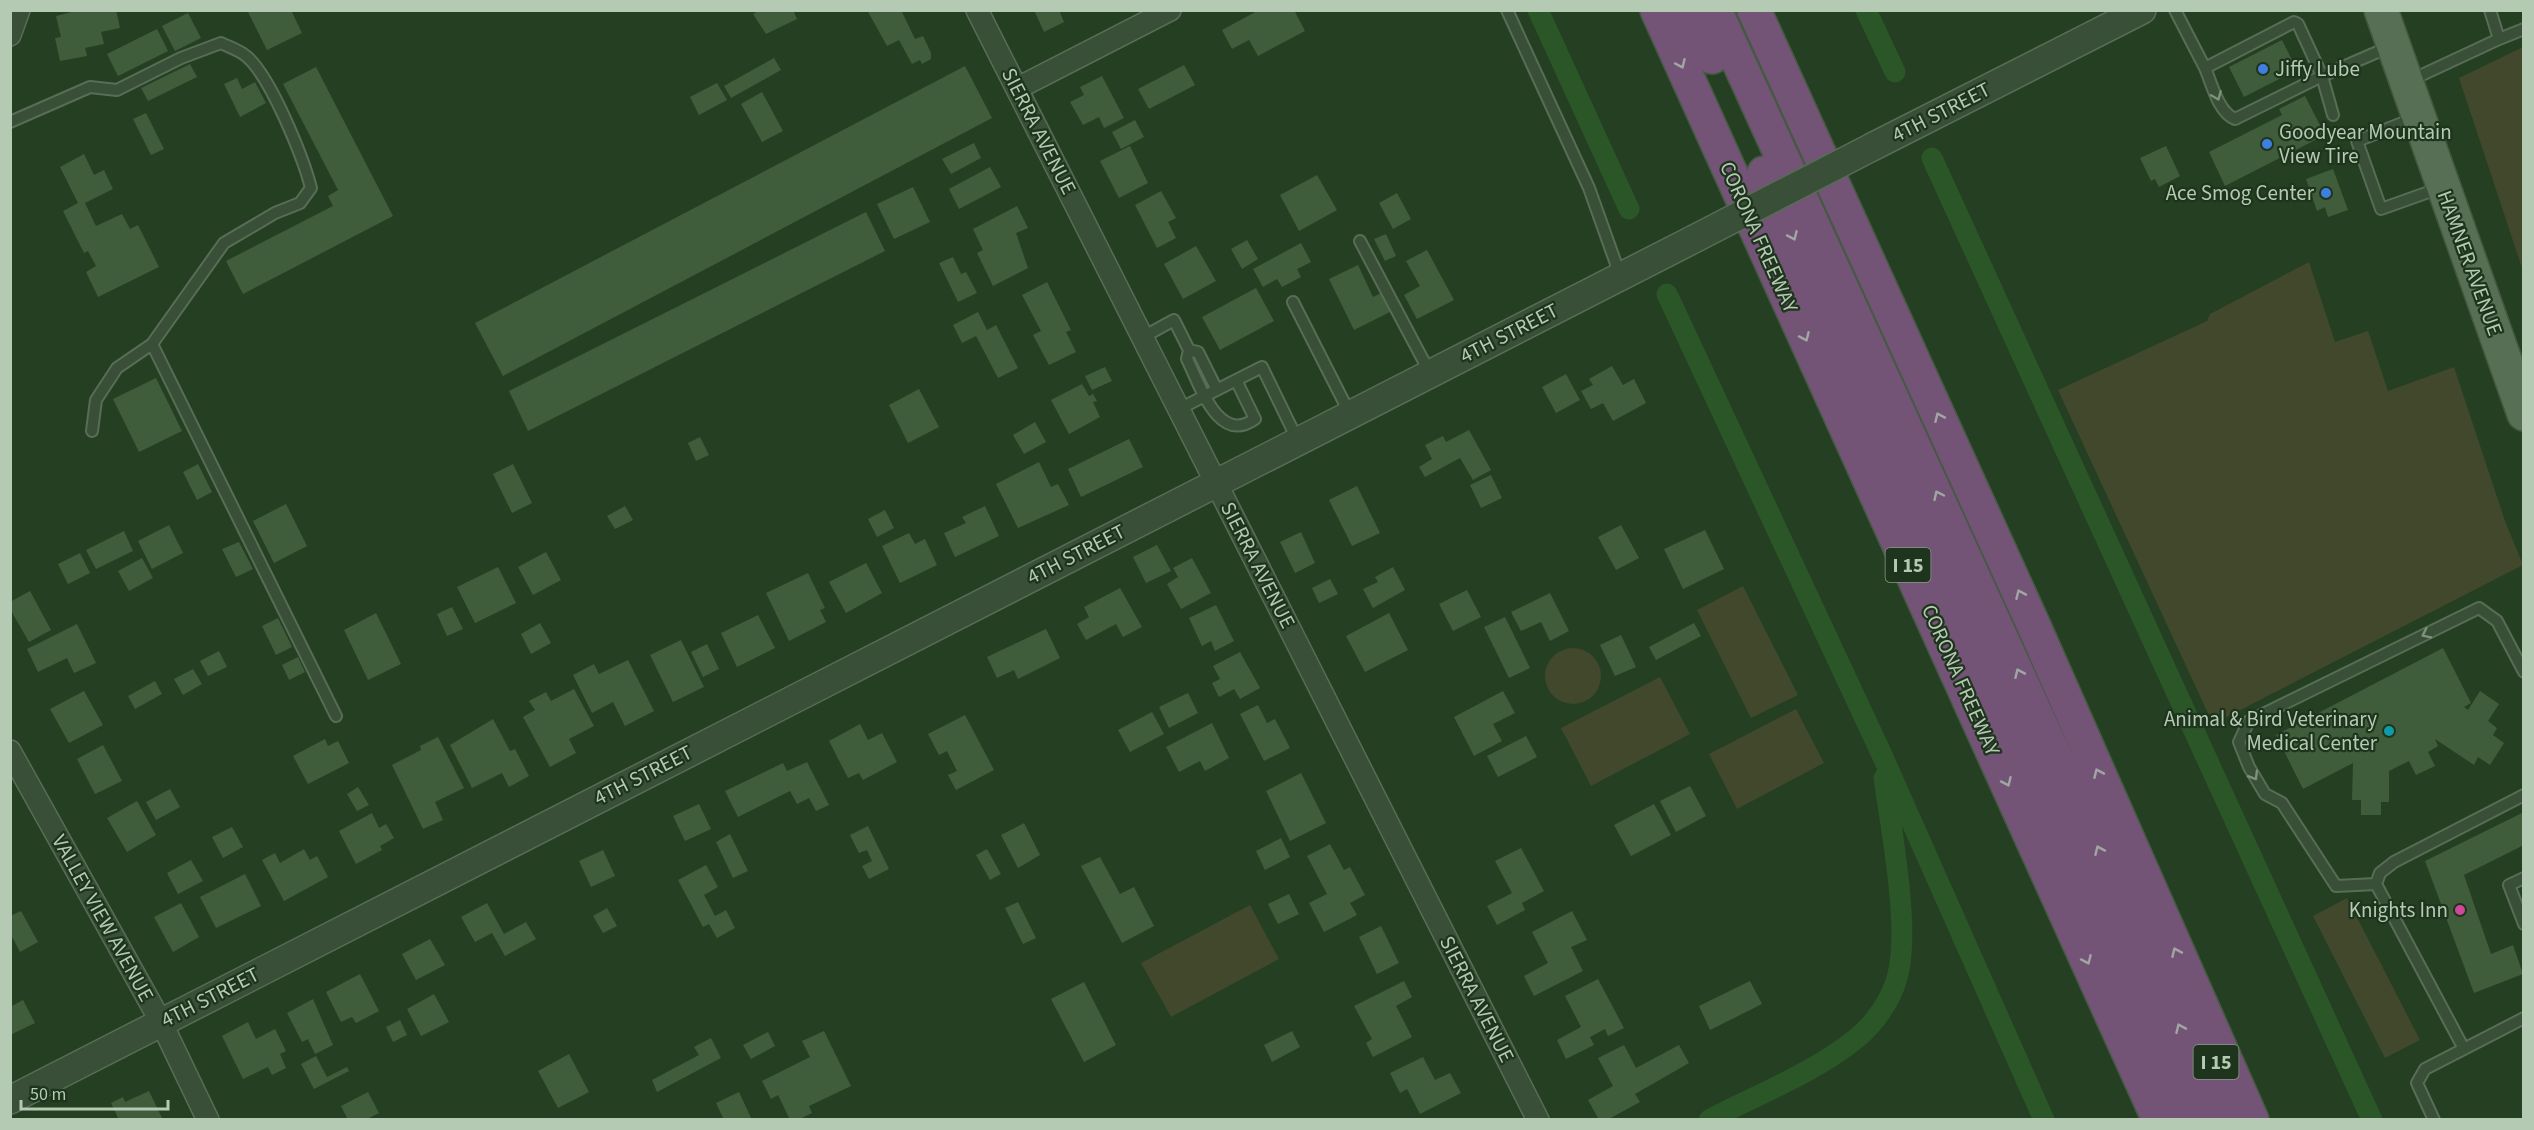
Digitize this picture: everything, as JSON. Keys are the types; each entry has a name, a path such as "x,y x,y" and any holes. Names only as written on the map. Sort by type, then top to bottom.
{"highway":[{"name":"CORONA FREEWAY","path":"1656,10 2159,1119"},
{"path":"1690,10 1952,584 2192,1119"},
{"path":"1715,10 2221,1119"},
{"name":"I 15","path":"1754,10 2033,624 2199,1004 2252,1119"},
{"name":"I 15","path":"2199,1004 2232,1119"},
{"path":"2123,1037 2176,1119"}],"main road":[{"name":"HAMNER AVENUE","path":"2380,10 2523,414"}],"street":[{"path":"10,35 19,10"},
{"name":"SIERRA AVENUE","path":"977,10 1538,1119"},
{"path":"1018,88 1170,10"},
{"name":"4TH STREET","path":"10,1100 2132,13"},
{"name":"VALLEY VIEW AVENUE","path":"12,756 161,1022 208,1119"}],"lane":[{"path":"1507,10 1625,274"},
{"path":"2175,10 2205,68 2222,108 2227,116 2235,119 2322,76 2393,45"},
{"path":"2490,10 2499,39"},
{"path":"2205,68 2294,22 2298,24 2322,76 2333,115"},
{"path":"2406,82 2523,28"},
{"path":"10,122 90,87 117,90 181,58 222,43 247,56 269,86 306,171 311,188 300,203 275,213 224,243 152,344 117,368 96,400 92,431"},
{"path":"2418,117 2357,141 2381,209 2443,187"},
{"path":"1360,241 1430,373"},
{"path":"1293,302 1350,414"},
{"path":"1143,337 1174,320 1189,350 1187,359 1217,417 1230,426 1245,426 1255,419 1236,380"},
{"path":"152,344 336,716"},
{"path":"1189,350 1198,352 1217,390"},
{"path":"1179,409 1262,367 1299,441"},
{"path":"2376,884 2336,886 2282,802 2265,795 2249,767 2239,742 2248,721 2479,608 2497,621 2523,672"},
{"path":"2464,1049 2376,884 2380,873 2394,862 2523,795"},
{"path":"2523,878 2509,885 2523,924"},
{"path":"2434,1119 2417,1083 2425,1069 2523,1018"}],"green space":[{"path":"2523,47 2523,271 2459,78"},
{"path":"2309,262 2335,342 2368,331 2388,391 2454,367 2505,521 2523,565 2213,724 2058,390 2207,321 2210,314"},
{"path":"1743,586 1798,695 1751,718 1697,610"},
{"path":"1573,648 1584,650 1593,656 1599,665 1601,676 1599,687 1593,696 1584,702 1573,704 1562,702 1553,696 1547,687 1545,676 1547,665 1553,656 1562,650"},
{"path":"1660,677 1690,734 1591,786 1561,728"},
{"path":"1796,709 1824,763 1737,809 1709,754"},
{"path":"2347,898 2420,1040 2385,1058 2313,916"},
{"path":"1250,905 1279,959 1171,1017 1141,963"}],"building":[{"path":"79,10 116,10 120,28 101,32 104,44 85,48 87,56 60,61 55,38 61,37 56,16"},
{"path":"247,10 291,10 302,33 267,50"},
{"path":"760,10 793,10 797,19 766,34 753,14"},
{"path":"867,10 901,10 915,39 923,36 931,53 931,59 922,64 920,60 912,64 899,40 887,46"},
{"path":"1034,10 1059,10 1064,22 1044,32"},
{"path":"1259,10 1294,10 1305,31 1258,56 1249,40 1232,49 1222,30"},
{"path":"188,13 201,38 175,51 162,26"},
{"path":"157,29 168,51 118,76 107,54"},
{"name":"Jiffy Lube","path":"2282,40 2297,70 2244,97 2229,67"},
{"path":"774,58 781,70 731,98 724,86"},
{"path":"190,64 197,77 148,101 141,88"},
{"path":"1184,65 1195,85 1149,109 1138,89"},
{"path":"965,66 992,118 503,376 475,323"},
{"path":"316,67 393,216 243,294 226,261 333,206 328,196 338,190 283,84"},
{"path":"1102,76 1124,118 1104,128 1099,117 1083,125 1070,102 1084,95 1080,87"},
{"path":"237,78 242,89 255,82 266,103 240,117 224,84"},
{"path":"717,83 727,100 699,115 690,97"},
{"path":"762,92 783,131 762,142 741,104"},
{"name":"Goodyear Mountain View Tire","path":"2305,96 2325,135 2225,186 2209,152 2282,115 2279,109"},
{"path":"146,113 164,149 151,155 133,119"},
{"path":"1135,120 1144,137 1121,149 1112,132"},
{"path":"974,143 981,158 951,174 942,159"},
{"path":"1130,146 1148,183 1119,198 1100,161"},
{"path":"2166,146 2180,176 2159,187 2155,179 2151,181 2140,158"},
{"path":"84,154 94,175 104,170 113,189 85,203 96,226 122,214 130,229 138,225 159,267 98,297 86,272 96,266 88,251 84,253 63,211 78,203 60,167"},
{"path":"990,167 1001,187 959,209 949,189"},
{"name":"Ace Smog Center","path":"2333,169 2348,210 2328,217 2325,207 2317,211 2306,179"},
{"path":"1317,175 1337,210 1299,231 1280,195"},
{"path":"913,187 930,222 894,239 877,204"},
{"path":"1161,191 1176,218 1168,222 1176,238 1157,248 1135,205"},
{"path":"1397,193 1411,219 1393,229 1379,203"},
{"path":"1017,206 1028,228 1016,233 1028,268 993,286 977,253 983,250 973,229"},
{"path":"866,212 885,251 528,431 509,391"},
{"path":"1386,234 1396,256 1385,261 1374,239"},
{"path":"1247,240 1258,259 1242,269 1231,249"},
{"path":"1301,243 1311,262 1297,269 1301,277 1282,287 1277,279 1263,287 1253,269"},
{"path":"1196,246 1216,281 1183,299 1164,264"},
{"path":"1427,250 1454,300 1417,319 1404,295 1420,286 1406,261"},
{"path":"953,257 961,274 966,272 977,293 958,302 939,263"},
{"path":"1358,265 1373,297 1381,293 1390,312 1354,330 1329,279"},
{"path":"1047,282 1071,330 1066,332 1076,352 1049,365 1033,335 1041,331 1022,295"},
{"path":"1256,288 1274,321 1220,350 1202,317"},
{"path":"978,312 987,330 996,325 1018,368 998,378 976,336 962,343 953,325"},
{"path":"1612,366 1623,385 1634,379 1646,403 1613,421 1603,403 1591,409 1581,391 1593,385 1589,379"},
{"path":"1105,367 1112,381 1092,390 1085,376"},
{"path":"1566,374 1580,400 1556,413 1542,387"},
{"path":"156,378 182,431 139,452 113,399"},
{"path":"1082,384 1089,396 1093,394 1097,401 1093,402 1100,417 1069,434 1051,400"},
{"path":"919,389 939,427 908,443 889,405"},
{"path":"1035,422 1046,442 1024,454 1013,435"},
{"path":"1469,430 1491,470 1473,480 1460,458 1425,477 1419,467 1432,459 1425,445 1443,436 1446,442"},
{"path":"700,437 709,455 696,461 688,443"},
{"path":"1129,439 1143,467 1081,497 1068,469"},
{"path":"1039,462 1051,487 1058,484 1069,505 1018,528 996,484"},
{"path":"198,464 212,492 197,500 183,472"},
{"path":"513,464 532,503 512,513 493,474"},
{"path":"1491,475 1502,498 1481,508 1470,485"},
{"path":"1357,486 1380,533 1352,546 1329,500"},
{"path":"286,504 307,546 274,563 253,521"},
{"path":"625,506 633,520 615,529 607,516"},
{"path":"985,506 999,536 955,557 944,533 966,523 962,517"},
{"path":"885,510 894,528 877,537 868,519"},
{"path":"169,525 183,553 152,569 138,541"},
{"path":"1621,525 1639,558 1616,570 1598,537"},
{"path":"1705,530 1724,569 1683,589 1664,549"},
{"path":"124,531 133,551 96,569 86,550"},
{"path":"1301,532 1315,563 1295,573 1280,542"},
{"path":"909,533 915,544 925,539 937,565 900,583 882,546"},
{"path":"239,542 253,569 236,577 222,549"},
{"path":"1157,545 1171,571 1146,583 1133,557"},
{"path":"546,552 561,580 533,595 518,567"},
{"path":"80,553 90,573 68,584 58,564"},
{"path":"142,558 153,578 129,591 118,571"},
{"path":"1192,558 1211,593 1181,609 1167,584 1178,577 1173,568"},
{"path":"866,563 882,593 846,613 829,582"},
{"path":"498,567 516,603 475,623 457,587"},
{"path":"1393,567 1405,590 1373,608 1363,589 1378,582 1375,577"},
{"path":"808,573 825,608 820,610 826,622 789,641 766,593"},
{"path":"1330,579 1338,594 1319,603 1312,588"},
{"path":"1120,588 1142,627 1123,637 1116,624 1086,640 1077,624 1089,617 1084,607"},
{"path":"1467,590 1481,617 1453,631 1439,604"},
{"path":"30,591 51,630 29,642 10,609 10,602"},
{"path":"1550,593 1569,631 1550,641 1541,622 1521,631 1511,612"},
{"path":"1216,605 1234,641 1215,651 1211,641 1202,646 1189,618"},
{"path":"452,607 463,629 447,636 437,614"},
{"path":"376,613 401,664 368,680 344,630"},
{"path":"1389,613 1408,650 1365,672 1346,636"},
{"path":"758,615 775,648 737,667 721,633"},
{"path":"1505,617 1530,668 1509,678 1484,627"},
{"path":"278,618 292,647 276,655 262,626"},
{"path":"540,623 551,643 531,654 521,634"},
{"path":"1694,623 1701,636 1656,660 1649,647"},
{"path":"77,624 96,663 74,673 67,658 38,672 27,649"},
{"path":"1046,629 1060,658 1018,679 1014,670 997,678 987,657"},
{"path":"1621,635 1636,667 1615,676 1600,645"},
{"path":"681,640 704,687 673,702 650,655"},
{"path":"707,644 719,669 703,677 691,652"},
{"name":"Animal & Bird Veterinary Medical Center","path":"2443,648 2471,703 2464,707 2468,710 2480,691 2499,704 2488,721 2497,728 2493,735 2504,743 2490,765 2478,757 2474,765 2435,739 2438,746 2428,752 2435,766 2416,775 2409,761 2389,771 2389,802 2381,802 2381,815 2361,815 2361,800 2352,800 2353,763 2303,789 2276,735"},
{"path":"219,651 227,667 208,676 200,661"},
{"path":"1240,652 1260,688 1240,699 1234,689 1219,697 1212,683 1220,679 1213,666"},
{"path":"298,657 305,672 289,680 282,665"},
{"path":"628,660 654,711 625,726 613,702 592,713 573,675 594,664 599,674"},
{"path":"193,669 202,684 183,695 174,679"},
{"path":"155,681 162,694 135,709 128,696"},
{"path":"574,689 594,726 569,739 576,753 550,767 523,717 535,710 529,701 546,692 551,701"},
{"path":"84,691 103,725 69,743 50,709"},
{"path":"1503,691 1515,713 1493,724 1502,741 1474,756 1454,717"},
{"path":"1188,693 1198,713 1169,728 1159,707"},
{"path":"1258,705 1267,723 1275,719 1290,748 1264,761 1240,714"},
{"path":"1152,712 1164,734 1130,752 1118,730"},
{"path":"965,715 994,770 956,790 948,775 957,771 947,751 939,755 928,734"},
{"path":"493,719 510,751 515,749 529,776 509,787 502,773 472,788 450,745"},
{"path":"1212,723 1229,758 1205,771 1200,761 1179,772 1166,747"},
{"path":"860,724 868,740 882,733 897,762 863,780 859,773 848,778 829,741"},
{"path":"1526,736 1537,757 1498,777 1487,756"},
{"path":"438,737 464,788 435,802 443,820 423,829 392,765 421,750 420,746"},
{"path":"325,739 328,746 338,741 349,763 308,784 293,756"},
{"path":"103,745 122,781 95,794 77,759"},
{"path":"807,762 829,805 816,811 809,798 797,804 790,791 738,817 725,791 783,763 787,771"},
{"path":"1301,773 1326,823 1290,841 1266,791"},
{"path":"1690,786 1706,816 1676,832 1660,801"},
{"path":"358,787 369,805 357,811 347,794"},
{"path":"170,789 180,807 156,820 146,802"},
{"path":"137,801 156,835 127,852 107,818"},
{"path":"699,804 711,829 685,841 673,816"},
{"path":"1654,804 1671,835 1631,856 1614,825"},
{"name":"Knights Inn","path":"2524,812 2524,845 2464,875 2491,954 2513,945 2523,974 2474,993 2425,861"},
{"path":"372,813 379,828 386,824 394,838 380,846 382,850 356,864 339,831"},
{"path":"1024,823 1040,855 1018,868 1001,835"},
{"path":"868,826 889,869 869,879 862,866 872,861 867,850 859,853 850,835"},
{"path":"232,827 243,847 223,858 212,837"},
{"path":"730,834 748,871 733,878 716,842"},
{"path":"1281,838 1290,857 1265,870 1256,851"},
{"path":"1330,844 1344,870 1350,867 1365,895 1350,903 1357,915 1324,932 1309,903 1327,894 1307,856"},
{"path":"1521,848 1544,891 1522,903 1525,910 1497,925 1487,906 1512,893 1495,861"},
{"path":"304,849 310,860 317,856 328,877 284,901 262,860 275,853 280,863"},
{"path":"987,849 1001,874 990,880 976,855"},
{"path":"603,850 615,876 591,887 579,861"},
{"path":"1100,857 1120,894 1134,887 1154,926 1122,943 1081,866"},
{"path":"191,860 203,881 178,894 167,873"},
{"path":"706,865 718,887 704,895 715,916 726,910 735,928 717,938 709,924 703,927 678,880"},
{"path":"245,874 261,906 216,928 200,897"},
{"path":"1289,894 1299,914 1278,924 1268,904"},
{"path":"1018,902 1036,938 1023,944 1005,908"},
{"path":"181,903 199,937 173,952 154,917"},
{"path":"487,903 504,934 526,922 536,939 505,956 492,933 475,942 461,917"},
{"path":"607,908 617,926 603,933 593,916"},
{"path":"21,911 38,942 20,952 10,933 10,916"},
{"path":"1572,911 1587,940 1571,947 1583,971 1534,996 1524,976 1548,963 1532,932"},
{"path":"1381,926 1399,963 1377,974 1359,937"},
{"path":"430,939 445,965 416,980 402,954"},
{"path":"360,974 379,1011 356,1023 352,1017 341,1022 326,992"},
{"path":"1598,979 1624,1028 1608,1036 1605,1029 1590,1037 1594,1045 1566,1059 1557,1040 1581,1027 1565,996"},
{"path":"1404,981 1412,997 1396,1006 1412,1037 1373,1057 1366,1043 1372,1039 1354,1006"},
{"path":"1750,981 1762,1004 1710,1030 1699,1006"},
{"path":"1084,982 1116,1045 1084,1062 1051,999"},
{"path":"434,994 449,1022 421,1036 407,1009"},
{"path":"313,999 333,1045 315,1054 308,1039 302,1042 287,1013"},
{"path":"23,1000 35,1023 10,1035 10,1007"},
{"path":"400,1020 407,1035 393,1042 386,1027"},
{"path":"248,1022 256,1039 275,1029 286,1051 280,1054 286,1068 272,1075 268,1067 243,1079 222,1036"},
{"path":"824,1031 851,1086 809,1106 812,1113 798,1120 790,1120 778,1095 771,1099 762,1081 810,1057 802,1041"},
{"path":"1292,1031 1300,1047 1272,1062 1264,1045"},
{"path":"768,1032 775,1046 751,1059 743,1045"},
{"path":"711,1038 721,1058 657,1092 652,1080 699,1055 694,1047"},
{"path":"1624,1045 1636,1068 1679,1045 1689,1063 1635,1094 1640,1102 1607,1120 1599,1120 1588,1100 1613,1086 1598,1058"},
{"path":"569,1054 589,1092 558,1108 538,1071"},
{"path":"316,1056 327,1077 347,1067 349,1071 314,1089 301,1064"},
{"path":"1423,1057 1435,1080 1450,1073 1461,1093 1420,1114 1407,1089 1400,1093 1390,1073"},
{"path":"149,1091 162,1118 119,1120 111,1103 123,1097 125,1102"},
{"path":"368,1092 379,1113 365,1120 348,1120 341,1106"},
{"path":"739,1092 752,1120 724,1120 716,1103"}],"waterway":[{"path":"1538,10 1629,209"},
{"path":"1866,10 1895,72"},
{"path":"1932,158 2372,1120"},
{"path":"1667,294 1882,755 2044,1120"},
{"path":"1709,1120 1823,1062 1840,1051 1870,1025 1882,1011 1891,995 1901,958 1902,934 1895,851 1884,778"}],"place":[{"name":"Jiffy Lube","path":"2263,69"},
{"name":"Goodyear Mountain View Tire","path":"2267,144"},
{"name":"Ace Smog Center","path":"2326,193"},
{"name":"Animal & Bird Veterinary Medical Center","path":"2389,731"},
{"name":"Knights Inn","path":"2460,910"}]}
